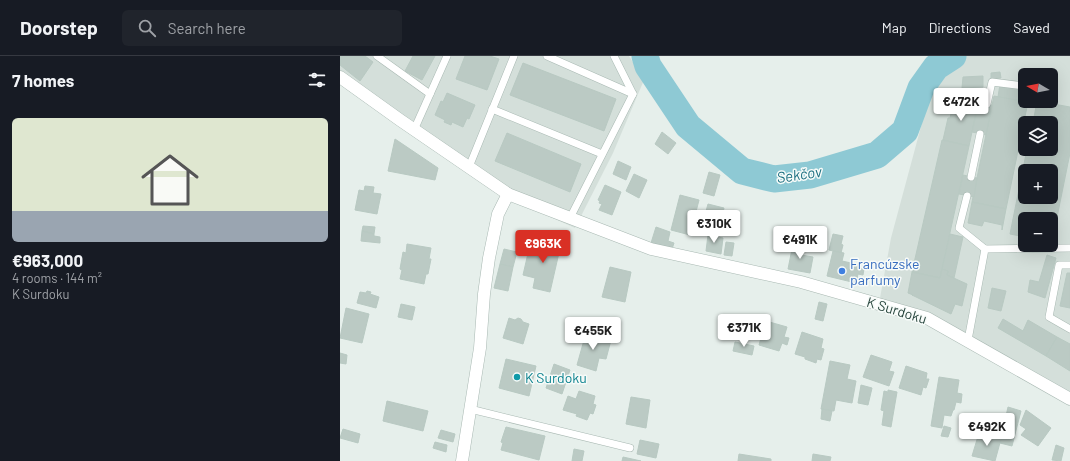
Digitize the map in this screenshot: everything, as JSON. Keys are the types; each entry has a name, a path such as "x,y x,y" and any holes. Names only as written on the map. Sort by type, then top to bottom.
{"street":[{"name":"K Surdoku","path":"340,77 414,130 508,194 651,249 801,282 927,318 1070,399"},
{"path":"462,461 480,348 484,294 489,258 498,214 508,194"}],"lane":[{"path":"377,56 430,94"},
{"path":"414,130 447,56"},
{"path":"469,168 514,56"},
{"path":"547,56 633,94"},
{"path":"614,56 633,94"},
{"path":"987,104 992,82 1018,85"},
{"path":"570,218 633,94"},
{"path":"492,109 602,154"},
{"path":"971,177 980,134"},
{"path":"967,196 960,228 985,249 1070,248"},
{"path":"968,340 985,249"},
{"path":"1070,265 1059,265 1049,317 1070,329"},
{"path":"470,409 630,448"}],"shaded area":[{"path":"340,56 629,56 644,80 613,153 575,228 506,197 340,84"},
{"path":"940,56 1070,56 1070,401 931,322 878,309 891,238"}],"building":[{"path":"340,56 365,56 373,62 360,81 340,65"},
{"path":"413,56 435,56 422,80 405,71"},
{"path":"465,56 490,56 499,59 487,90 456,79"},
{"path":"523,63 616,99 604,131 510,95"},
{"path":"1000,72 1001,78 991,79 991,73"},
{"path":"983,76 983,87 962,88 963,77"},
{"path":"1000,84 1018,87 1018,100 998,97"},
{"path":"447,93 475,105 469,119 467,118 463,127 452,122 451,125 444,122 445,120 435,115 441,101 443,102"},
{"path":"994,96 1018,100 1018,108 1027,108 1025,116 1018,116 1018,151 1006,209 972,202"},
{"path":"955,97 975,101 976,98 979,99 969,146 943,140"},
{"path":"979,102 992,105 986,135 972,132"},
{"path":"1058,105 1070,107 1070,153 1058,212 1018,212 1018,236 1010,234 1018,194 1018,204 1058,204 1058,164 1024,164 1026,156 1058,156 1058,116 1034,116 1036,108 1058,108"},
{"path":"662,132 676,143 668,154 655,144"},
{"path":"507,133 581,164 570,192 495,161"},
{"path":"395,139 438,168 435,180 388,171"},
{"path":"942,140 969,146 940,278 912,272"},
{"path":"618,161 631,167 626,180 613,174"},
{"path":"709,172 720,175 714,196 703,193"},
{"path":"634,174 647,180 639,198 626,191"},
{"path":"963,175 977,178 974,197 959,194"},
{"path":"605,185 621,192 612,215 599,210 602,204 599,203 600,201 598,200"},
{"path":"365,186 374,187 373,193 381,194 377,214 355,210 359,190 364,191"},
{"path":"680,195 699,200 690,235 671,230"},
{"path":"972,202 1006,209 1002,230 1002,225 984,221 982,226 968,223"},
{"path":"708,204 724,208 720,226 703,222"},
{"path":"363,226 375,227 374,234 362,231"},
{"path":"656,227 670,232 668,241 674,243 672,249 651,243"},
{"path":"362,231 380,237 380,243 361,241"},
{"path":"833,234 843,236 841,253 829,250"},
{"path":"950,234 963,237 954,278 947,275 948,271 942,269"},
{"path":"708,235 723,238 721,254 706,251"},
{"path":"539,239 561,244 550,292 533,288 535,278 523,275 529,249 537,251"},
{"path":"726,242 734,243 732,256 724,255"},
{"path":"407,244 431,248 429,259 431,259 424,284 400,279 403,252 406,253"},
{"path":"793,244 803,246 801,255 813,257 810,273 788,269"},
{"path":"504,249 517,252 513,267 500,264"},
{"path":"833,251 844,253 842,261 860,265 859,268 864,269 863,275 858,274 856,283 827,276"},
{"path":"1047,255 1056,258 1045,298 1028,292 1030,280 1039,282"},
{"path":"500,264 513,267 508,291 494,288"},
{"path":"610,267 631,272 625,302 602,297"},
{"path":"942,269 948,271 947,275 967,284 962,306 955,304 951,314 908,293 912,272 940,278"},
{"path":"1067,273 1070,273 1070,308 1060,306"},
{"path":"992,288 1006,291 1001,311 988,308"},
{"path":"367,291 371,292 370,294 379,297 376,308 357,303 360,292 366,293"},
{"path":"819,302 827,304 823,321 815,319"},
{"path":"401,304 415,307 412,320 398,317"},
{"path":"346,308 369,314 362,343 340,338"},
{"path":"509,318 515,320 518,318 529,324 523,344 503,338"},
{"path":"1003,319 1023,331 1028,320 1057,337 1046,356 998,328"},
{"path":"766,321 787,327 784,337 789,338 787,345 782,343 779,351 759,345"},
{"path":"802,332 823,339 821,348 824,349 821,360 817,359 816,363 795,354"},
{"path":"586,333 611,340 606,359 599,358 596,371 577,365"},
{"path":"1057,337 1070,344 1070,371 1046,356"},
{"path":"735,342 754,346 752,355 733,351"},
{"path":"340,353 347,355 346,364 340,363"},
{"path":"871,355 892,362 889,371 894,372 889,386 863,377"},
{"name":"K Surdoku","path":"506,359 536,366 529,396 499,388"},
{"path":"830,361 850,365 847,379 856,381 852,403 836,400 834,411 821,409"},
{"path":"554,364 570,370 562,394 546,388"},
{"path":"906,366 927,373 926,379 929,379 926,388 923,387 921,395 899,388"},
{"path":"939,377 959,380 957,393 962,394 961,403 956,402 951,416 944,415 942,428 931,426"},
{"path":"861,385 872,388 868,405 858,403"},
{"path":"888,390 897,392 891,427 882,425 884,411 881,410 884,391 888,392"},
{"path":"579,391 595,396 593,404 596,405 593,414 590,413 587,420 576,416 577,414 563,410 568,396 576,399"},
{"path":"631,397 650,400 646,428 626,424"},
{"path":"387,401 428,411 423,431 383,421"},
{"path":"1008,407 1021,411 1012,446 1000,443"},
{"path":"822,409 832,411 830,421 821,419"},
{"path":"1026,410 1051,428 1038,446 1021,435 1026,429 1020,425"},
{"path":"944,426 951,428 948,437 941,436"},
{"path":"506,427 545,436 539,460 501,450 503,443 501,442"},
{"path":"343,429 360,434 358,443 340,438"},
{"path":"441,430 455,434 453,442 438,438"},
{"path":"979,433 1001,439 995,461 972,456"},
{"path":"640,440 659,444 656,458 637,454"},
{"path":"435,442 447,445 446,452 433,448"},
{"path":"1056,445 1064,448 1061,461 1052,460"},
{"path":"574,449 584,451 582,461 572,461"},
{"path":"739,454 771,459 771,461 738,461"},
{"path":"813,454 831,457 830,461 812,461"},
{"path":"623,457 641,461 622,461"}],"waterway":[{"name":"Sekčov","path":"645,56 648,66 688,126 742,171 774,179 810,175 877,155 905,131 921,88 936,67 953,56"}],"place":[{"name":"Francúzske parfumy","path":"842,271"},
{"name":"K Surdoku","path":"517,377"}]}
